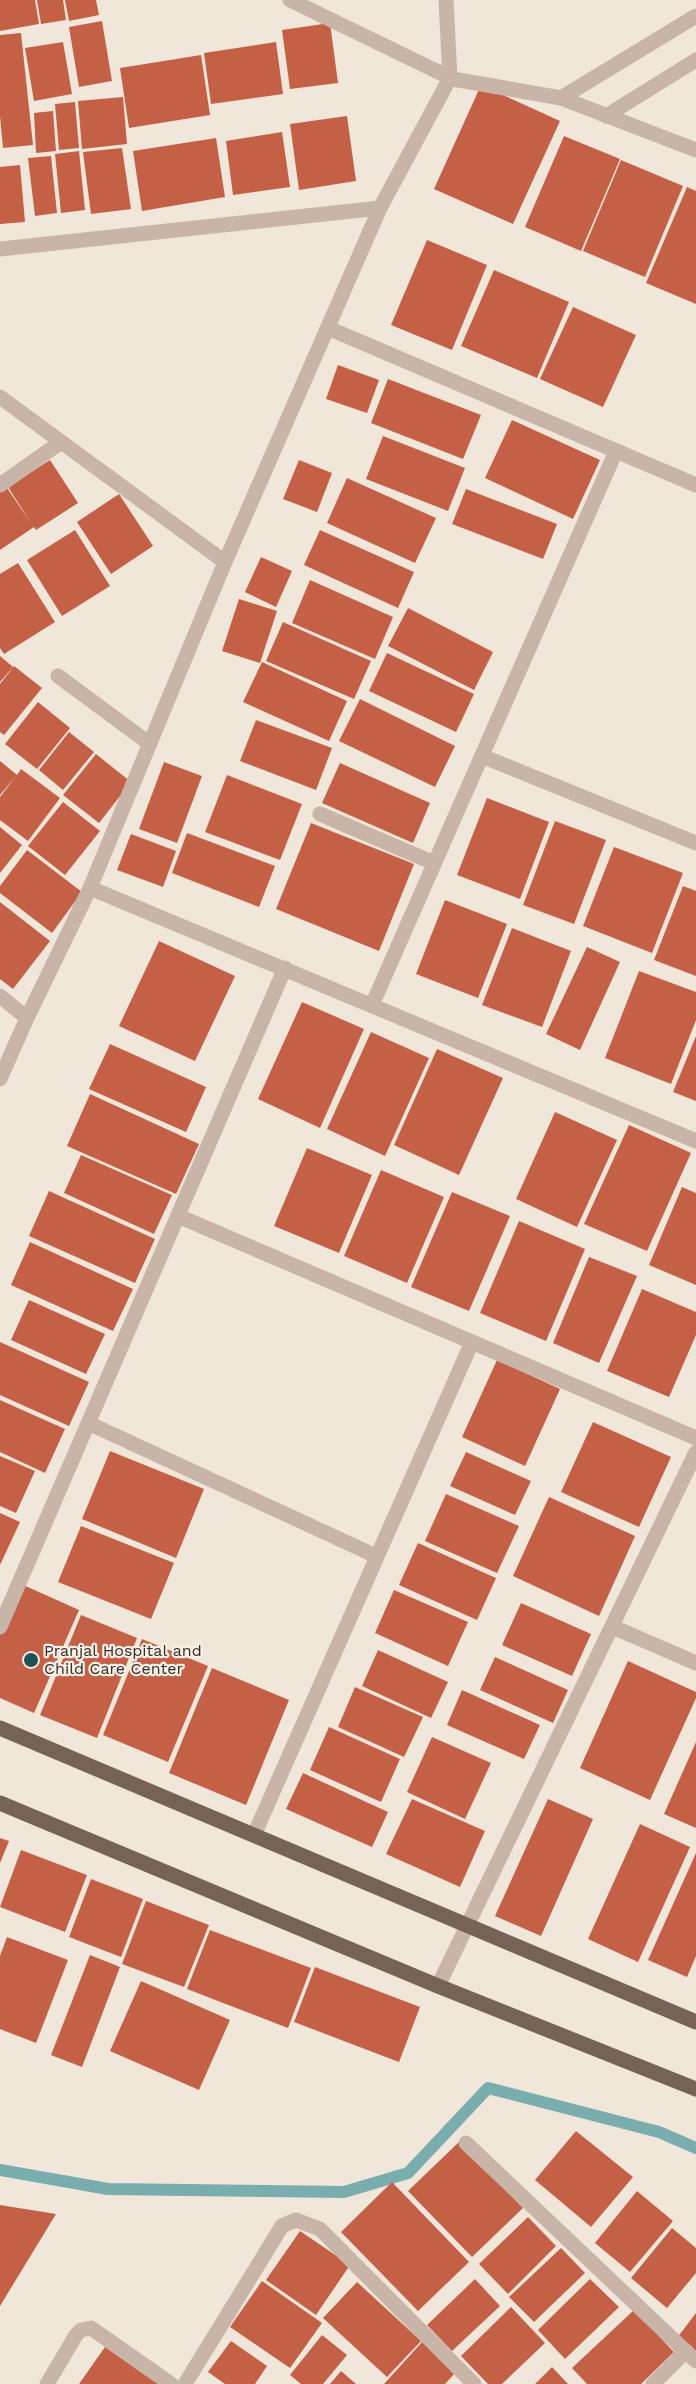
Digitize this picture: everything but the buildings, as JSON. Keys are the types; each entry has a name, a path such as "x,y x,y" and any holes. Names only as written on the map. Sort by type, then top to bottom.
{"main road":[{"path":"0,1728 696,2022"},
{"path":"0,1803 438,1986 696,2089"}],"street":[{"path":"290,0 450,78 561,98 696,150"},
{"path":"0,1079 90,888 225,562 380,208 450,78 446,0"},
{"path":"561,98 696,16"},
{"path":"606,116 696,60"},
{"path":"0,249 380,208"},
{"path":"328,328 696,485"},
{"path":"0,397 225,562"},
{"path":"0,485 61,442"},
{"path":"372,1005 616,451"},
{"path":"58,676 150,744"},
{"path":"482,756 696,843"},
{"path":"320,814 434,863"},
{"path":"90,888 696,1141"},
{"path":"0,1627 285,968"},
{"path":"0,996 27,1018"},
{"path":"178,1216 696,1438"},
{"path":"254,1835 472,1342"},
{"path":"88,1423 376,1556"},
{"path":"438,1986 696,1452"},
{"path":"613,1627 696,1663"},
{"path":"466,2143 691,2356 653,2384"},
{"path":"185,2384 282,2226 297,2220 320,2229 474,2384"},
{"path":"47,2384 76,2335 81,2330 91,2328 171,2384"}],"waterway":[{"path":"0,2170 108,2189 344,2192 408,2173 488,2088 659,2132 696,2148"}],"place":[{"name":"Pranjal Hospital and Child Care Center","path":"31,1660"}]}
